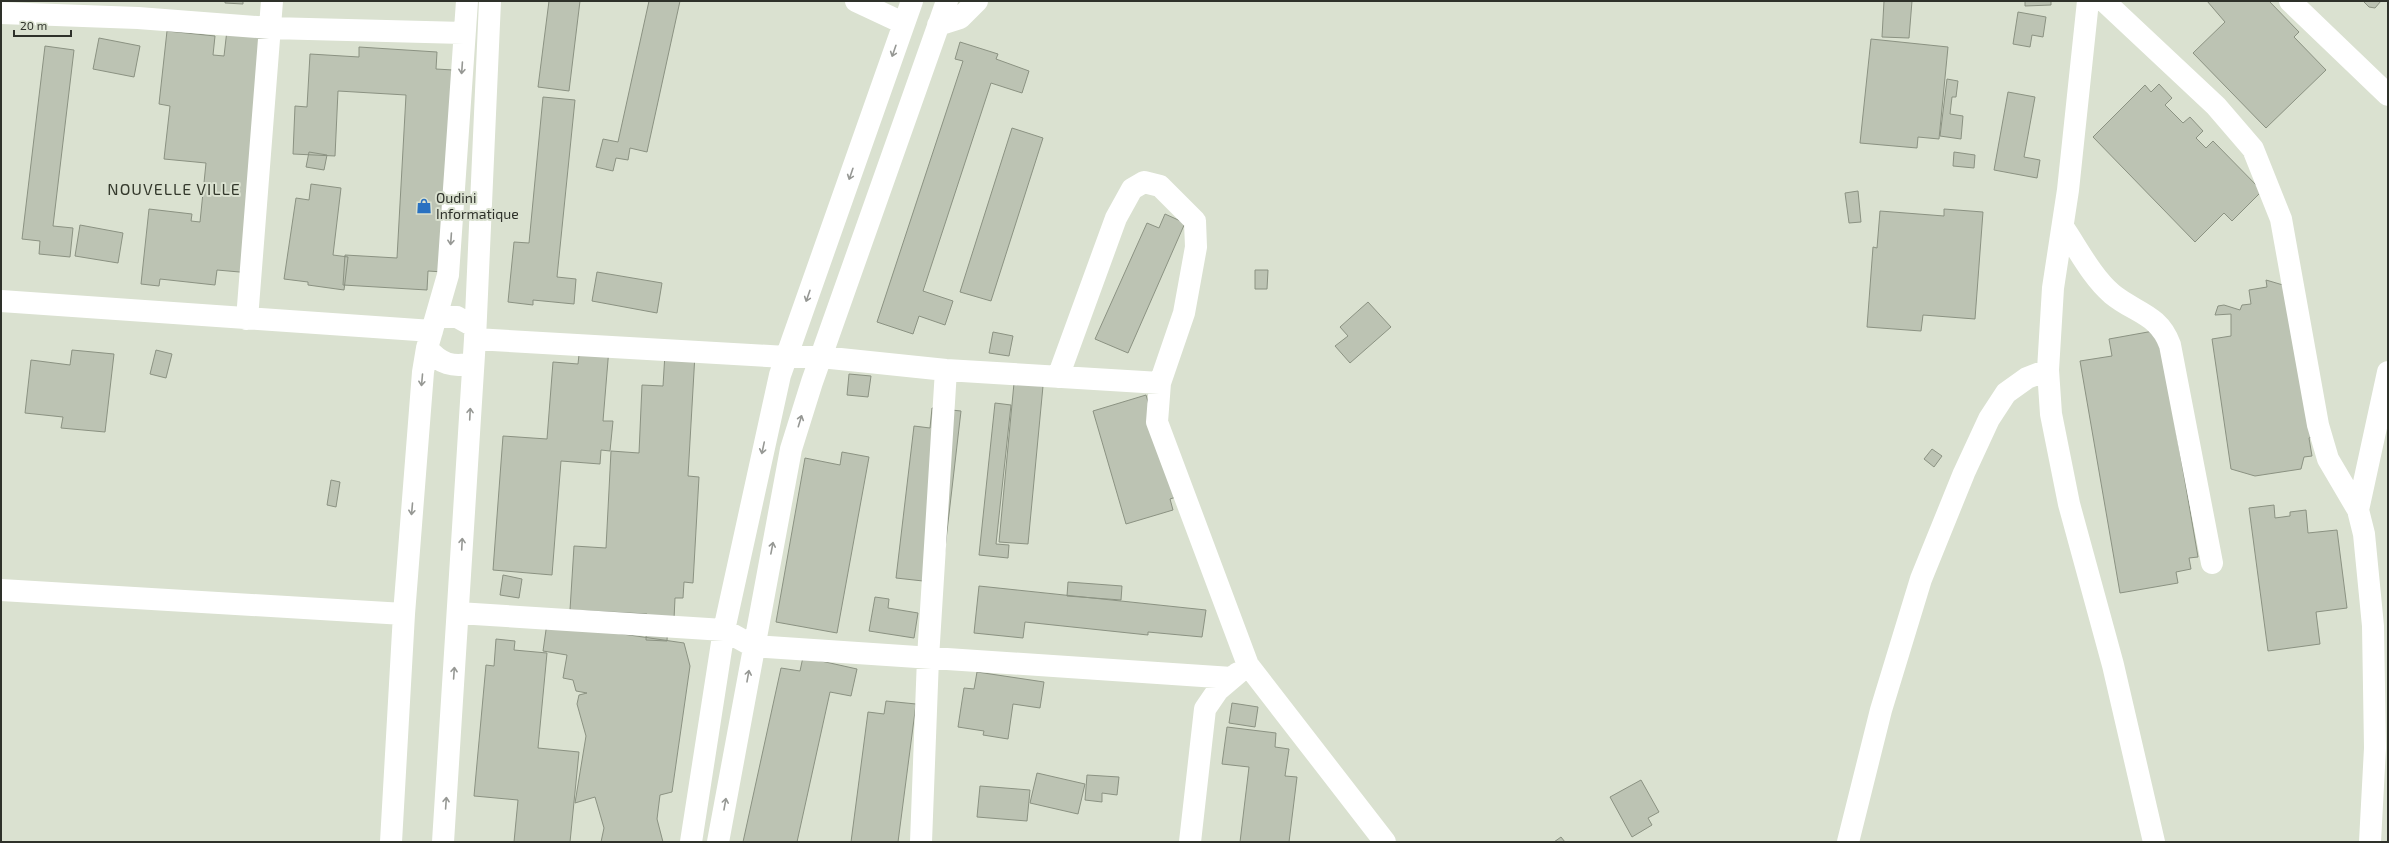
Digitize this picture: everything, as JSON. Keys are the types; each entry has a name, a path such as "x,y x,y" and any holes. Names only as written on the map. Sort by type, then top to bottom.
{"street":[{"path":"247,319 272,1"},
{"path":"391,842 404,614 423,372 432,332 448,275 467,1"},
{"path":"443,842 475,333 490,1"},
{"path":"856,1 903,23"},
{"path":"691,842 724,630 764,444 786,357 912,1"},
{"path":"718,842 753,646 791,449 821,357 947,1"},
{"path":"938,26 960,18 978,1"},
{"path":"2088,1 2063,227 2053,288 2048,370 2051,414 2069,504 2113,665 2154,842"},
{"path":"2104,1 2216,106 2253,149 2281,219 2318,424 2328,459 2358,510 2367,561 2373,626 2375,748 2370,842"},
{"path":"2290,1 2388,95"},
{"path":"1,13 138,10 270,28 464,33"},
{"path":"1058,377 1116,218 1132,189 1144,182 1160,186 1195,221 1196,247 1184,313 1160,383 1158,422 1240,672 1385,842"},
{"path":"2063,227 2112,294 2152,319 2165,332 2170,345 2212,563"},
{"path":"1,301 432,332 457,318 475,333 786,357 821,357 946,370 1160,383"},
{"path":"432,332 435,358 447,364 460,366 473,363"},
{"path":"921,842 928,658 946,370"},
{"path":"1848,842 1881,710 1921,579 1964,473 1989,419 2006,393 2027,378 2048,370"},
{"path":"2358,510 2388,372"},
{"path":"1,590 404,614"},
{"path":"458,613 724,630 753,646 928,658 1240,672"},
{"path":"1190,842 1205,709 1218,690 1240,672"}],"building":[{"path":"225,1 243,1 243,4 225,3"},
{"path":"549,1 580,1 569,91 538,87"},
{"path":"649,1 680,1 647,152 630,148 628,160 616,158 613,171 596,167 603,139 618,142"},
{"path":"1884,1 1912,1 1909,38 1882,37"},
{"path":"2025,1 2051,1 2051,5 2025,6"},
{"path":"2207,1 2269,1 2299,32 2294,37 2326,70 2266,128 2193,53 2225,22"},
{"path":"2363,1 2381,1 2375,8 2369,7"},
{"path":"2018,12 2046,17 2043,37 2032,35 2030,47 2013,44"},
{"path":"227,30 277,36 251,273 217,270 215,285 160,279 159,286 141,284 149,209 192,214 191,221 200,222 206,163 164,159 170,106 159,104 167,31 215,36 213,55 224,56"},
{"path":"99,38 140,46 134,77 93,69"},
{"path":"1871,39 1948,47 1939,139 1918,137 1917,148 1860,143"},
{"path":"960,42 998,54 996,59 1029,71 1022,93 991,83 923,291 953,301 945,325 919,316 913,334 877,322 963,61 955,59"},
{"path":"45,46 74,50 53,226 73,228 70,257 39,254 40,241 22,239"},
{"name":"Oudini Informatique","path":"359,47 437,52 436,69 453,70 443,272 428,271 427,290 343,285 345,255 397,258 406,95 338,91 335,156 293,154 295,106 307,107 310,54 359,57"},
{"path":"1947,79 1958,81 1956,97 1952,97 1950,114 1963,116 1961,139 1940,136"},
{"path":"2159,84 2172,98 2165,105 2183,123 2190,117 2203,131 2196,138 2206,148 2213,141 2262,191 2232,221 2224,213 2195,242 2093,137 2145,85 2151,92"},
{"path":"2008,92 2035,97 2024,157 2040,160 2037,178 1994,170"},
{"path":"543,97 575,100 557,277 576,279 574,304 533,300 533,305 508,302 514,242 529,243"},
{"path":"1012,128 1043,138 991,301 960,292"},
{"path":"309,152 327,155 324,170 306,167"},
{"path":"1954,152 1975,155 1974,168 1953,166"},
{"path":"311,184 341,188 333,255 348,257 344,290 308,285 308,282 284,279 296,198 309,200"},
{"path":"1858,191 1861,222 1849,223 1845,193"},
{"path":"1944,209 1983,212 1975,319 1923,315 1921,331 1867,327 1873,247 1877,248 1880,211 1944,216"},
{"path":"1165,214 1185,223 1128,353 1095,339 1147,223 1159,228"},
{"path":"80,225 123,233 118,263 75,256"},
{"path":"1255,270 1268,270 1267,289 1255,289"},
{"path":"597,272 662,283 657,313 592,301"},
{"path":"2266,280 2283,285 2312,437 2309,438 2312,456 2304,457 2301,469 2255,476 2231,469 2212,339 2231,336 2231,314 2215,315 2218,306 2224,305 2240,310 2242,305 2251,304 2249,290 2267,287"},
{"path":"1368,302 1391,327 1350,363 1335,346 1348,336 1340,327"},
{"path":"2159,330 2198,557 2189,558 2191,569 2176,572 2178,583 2120,593 2080,361 2112,356 2109,339"},
{"path":"993,332 1013,336 1009,356 989,353"},
{"path":"580,345 609,348 603,421 613,421 610,451 601,450 600,464 561,461 552,575 493,570 503,436 547,439 553,362 578,364"},
{"path":"72,350 114,354 105,432 61,428 63,417 25,413 31,360 70,365"},
{"path":"156,350 172,354 166,378 150,374"},
{"path":"665,353 695,354 688,476 699,477 693,583 684,582 683,598 675,598 674,619 668,619 667,641 646,640 647,614 570,610 574,546 606,548 611,451 639,453 642,385 663,386"},
{"path":"849,374 871,376 868,397 847,395"},
{"path":"1014,383 1043,386 1028,544 999,542"},
{"path":"1146,395 1176,497 1170,499 1173,510 1126,524 1093,411"},
{"path":"995,403 1011,405 996,544 1009,545 1008,558 979,555"},
{"path":"932,408 961,411 941,583 896,578 914,426 930,428"},
{"path":"1932,449 1942,456 1934,467 1924,459"},
{"path":"842,452 869,457 837,633 776,622 805,458 840,465"},
{"path":"331,480 340,482 336,507 327,505"},
{"path":"2274,505 2275,518 2290,516 2290,512 2306,510 2308,533 2337,530 2347,608 2316,612 2320,644 2268,651 2249,508"},
{"path":"503,575 522,579 519,598 500,595"},
{"path":"1068,582 1122,586 1121,600 1067,596"},
{"path":"979,586 1206,610 1202,637 1148,632 1148,635 1025,622 1023,638 974,633"},
{"path":"875,597 889,599 888,608 918,613 914,638 869,631"},
{"path":"547,623 684,643 690,666 672,792 660,795 657,819 663,842 601,842 604,828 595,797 575,803 586,736 577,704 579,695 587,693 576,691 573,680 563,678 567,655 543,651"},
{"path":"496,639 515,641 514,650 547,653 538,748 579,752 570,842 514,842 518,800 474,796 486,665 494,666"},
{"path":"803,657 857,669 851,696 830,692 797,842 743,842 781,668 800,671"},
{"path":"977,672 1044,682 1040,708 1013,704 1008,739 983,735 984,731 958,727 964,688 974,689"},
{"path":"886,701 916,704 898,842 851,842 868,712 884,714"},
{"path":"1232,703 1258,707 1255,727 1229,723"},
{"path":"1227,727 1276,733 1275,747 1289,749 1285,776 1297,777 1289,842 1240,842 1249,767 1222,764"},
{"path":"1037,773 1085,784 1078,814 1030,803"},
{"path":"1087,775 1119,777 1117,795 1102,793 1102,802 1085,800"},
{"path":"1641,780 1659,812 1648,818 1652,825 1632,837 1610,797"},
{"path":"980,786 1030,790 1027,821 977,817"},
{"path":"1561,837 1565,842 1554,842"}],"place":[{"name":"Oudini Informatique","path":"424,206"}],"district":[{"name":"NOUVELLE VILLE","path":"174,189"}]}
